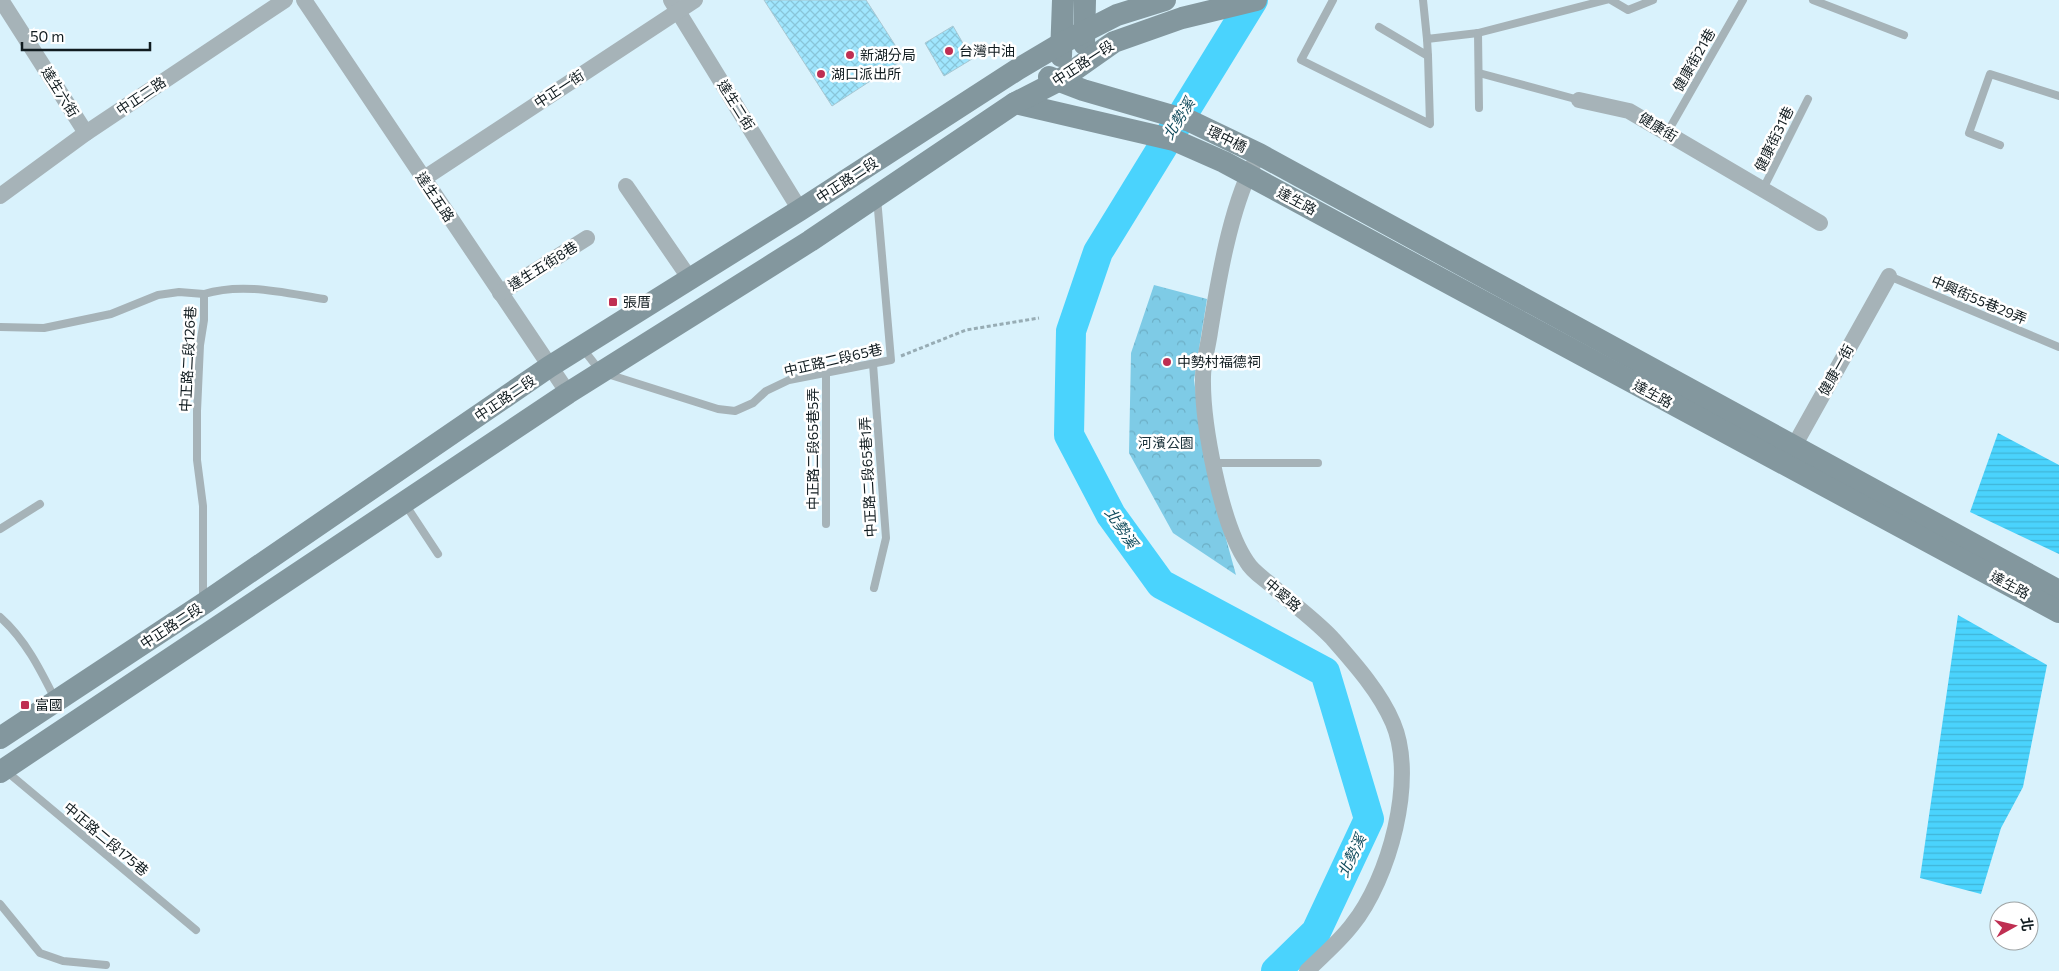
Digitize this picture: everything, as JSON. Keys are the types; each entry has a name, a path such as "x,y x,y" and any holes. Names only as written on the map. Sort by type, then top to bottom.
{"main road":[{"path":"1015,103 1058,113 1063,0"},
{"path":"1018,69 1060,80 1083,90 1085,0"},
{"name":"中正路一段","path":"1018,69 1062,43 1117,15 1165,0"},
{"name":"中正路一段","path":"1015,103 1060,80 1114,42 1182,18 1256,0"},
{"name":"中正路二段","path":"0,738 204,604 549,368 800,210 1018,69"},
{"name":"環中橋","path":"1083,90 1190,120 1259,154"},
{"name":"中正路二段","path":"1,770 568,393 810,241 1015,103"},
{"name":"環中橋","path":"1058,113 1100,121 1174,140 1248,175"},
{"name":"達生路","path":"1259,154 1540,320"},
{"name":"達生路","path":"1248,175 1540,320 1974,556 2059,612"},
{"name":"達生路","path":"1974,556 2059,591"}],"street":[{"name":"達生六街","path":"1,0 86,133"},
{"name":"中正二路","path":"0,196 86,133 285,0"},
{"name":"達生五路","path":"304,0 549,368 568,393"},
{"name":"中正一街","path":"423,179 674,6 696,0"},
{"name":"達生二街","path":"674,6 800,210"},
{"name":"健康街","path":"1579,100 1629,111 1820,223"},
{"name":"中愛路","path":"1259,154 1248,175 1238,204 1217,291 1203,377 1214,463 1230,530 1248,565 1331,637 1356,667 1379,696 1393,723 1402,756 1398,805 1387,859 1370,895 1352,925 1307,971"},
{"path":"626,186 690,279"},
{"name":"達生五街8巷","path":"500,293 586,238"},
{"name":"健康一街","path":"1789,455 1889,276"}],"lane":[{"path":"1333,0 1301,60 1430,124 1427,39 1422,0"},
{"path":"1427,39 1478,33 1606,0"},
{"path":"1611,0 1628,10 1653,0"},
{"name":"健康街21巷","path":"1667,133 1743,0"},
{"path":"1813,0 1904,34"},
{"path":"1379,27 1428,56"},
{"path":"1478,33 1479,108"},
{"name":"健康街","path":"1479,73 1579,100"},
{"path":"2000,145 1969,132 1990,74 2059,96"},
{"name":"健康街31巷","path":"1763,189 1808,99"},
{"name":"中正路二段65巷","path":"600,372 718,409 735,411 753,403 766,390 790,380 891,360 877,196"},
{"name":"中興街55巷29弄","path":"1889,276 2059,348"},
{"path":"204,294 223,288 324,299"},
{"name":"中正路二段126巷","path":"0,327 44,328 111,314 158,295 179,292 204,294 204,320 200,346 197,411 197,460 203,506 204,604"},
{"path":"582,347 600,372"},
{"name":"中正路二段65巷1弄","path":"873,364 886,538 874,588"},
{"name":"中正路二段65巷5弄","path":"826,374 826,524"},
{"path":"1214,463 1318,463"},
{"path":"404,502 438,554"},
{"path":"0,529 40,504"},
{"path":"0,617 11,626 33,657 56,701"},
{"name":"中正路二段175巷","path":"1,770 196,930"},
{"path":"0,904 40,953 63,961 106,965"}],"path":[{"path":"891,360 966,330 1039,318"}],"green space":[{"name":"河濱公園","path":"1154,285 1207,299 1194,380 1206,466 1236,575 1173,533 1129,453 1131,353"}],"shaded area":[{"path":"1998,433 2059,465 2059,554 1970,512"},
{"path":"1958,615 2047,665 2023,787 2001,828 1981,894 1920,878"}],"building":[{"name":"新湖分局","path":"764,0 866,0 904,59 832,106"},
{"name":"台灣中油","path":"953,26 972,59 944,76 925,43"}],"waterway":[{"name":"北勢溪","path":"1253,0 1098,252 1071,331 1069,435 1111,515 1161,584 1325,672 1369,819 1316,932 1276,971"}],"place":[{"name":"台灣中油","path":"949,51"},
{"name":"新湖分局","path":"850,55"},
{"name":"湖口派出所","path":"821,74"},
{"name":"張厝","path":"613,302"},
{"name":"中勢村福德祠","path":"1167,362"},
{"name":"富國","path":"25,705"}]}
